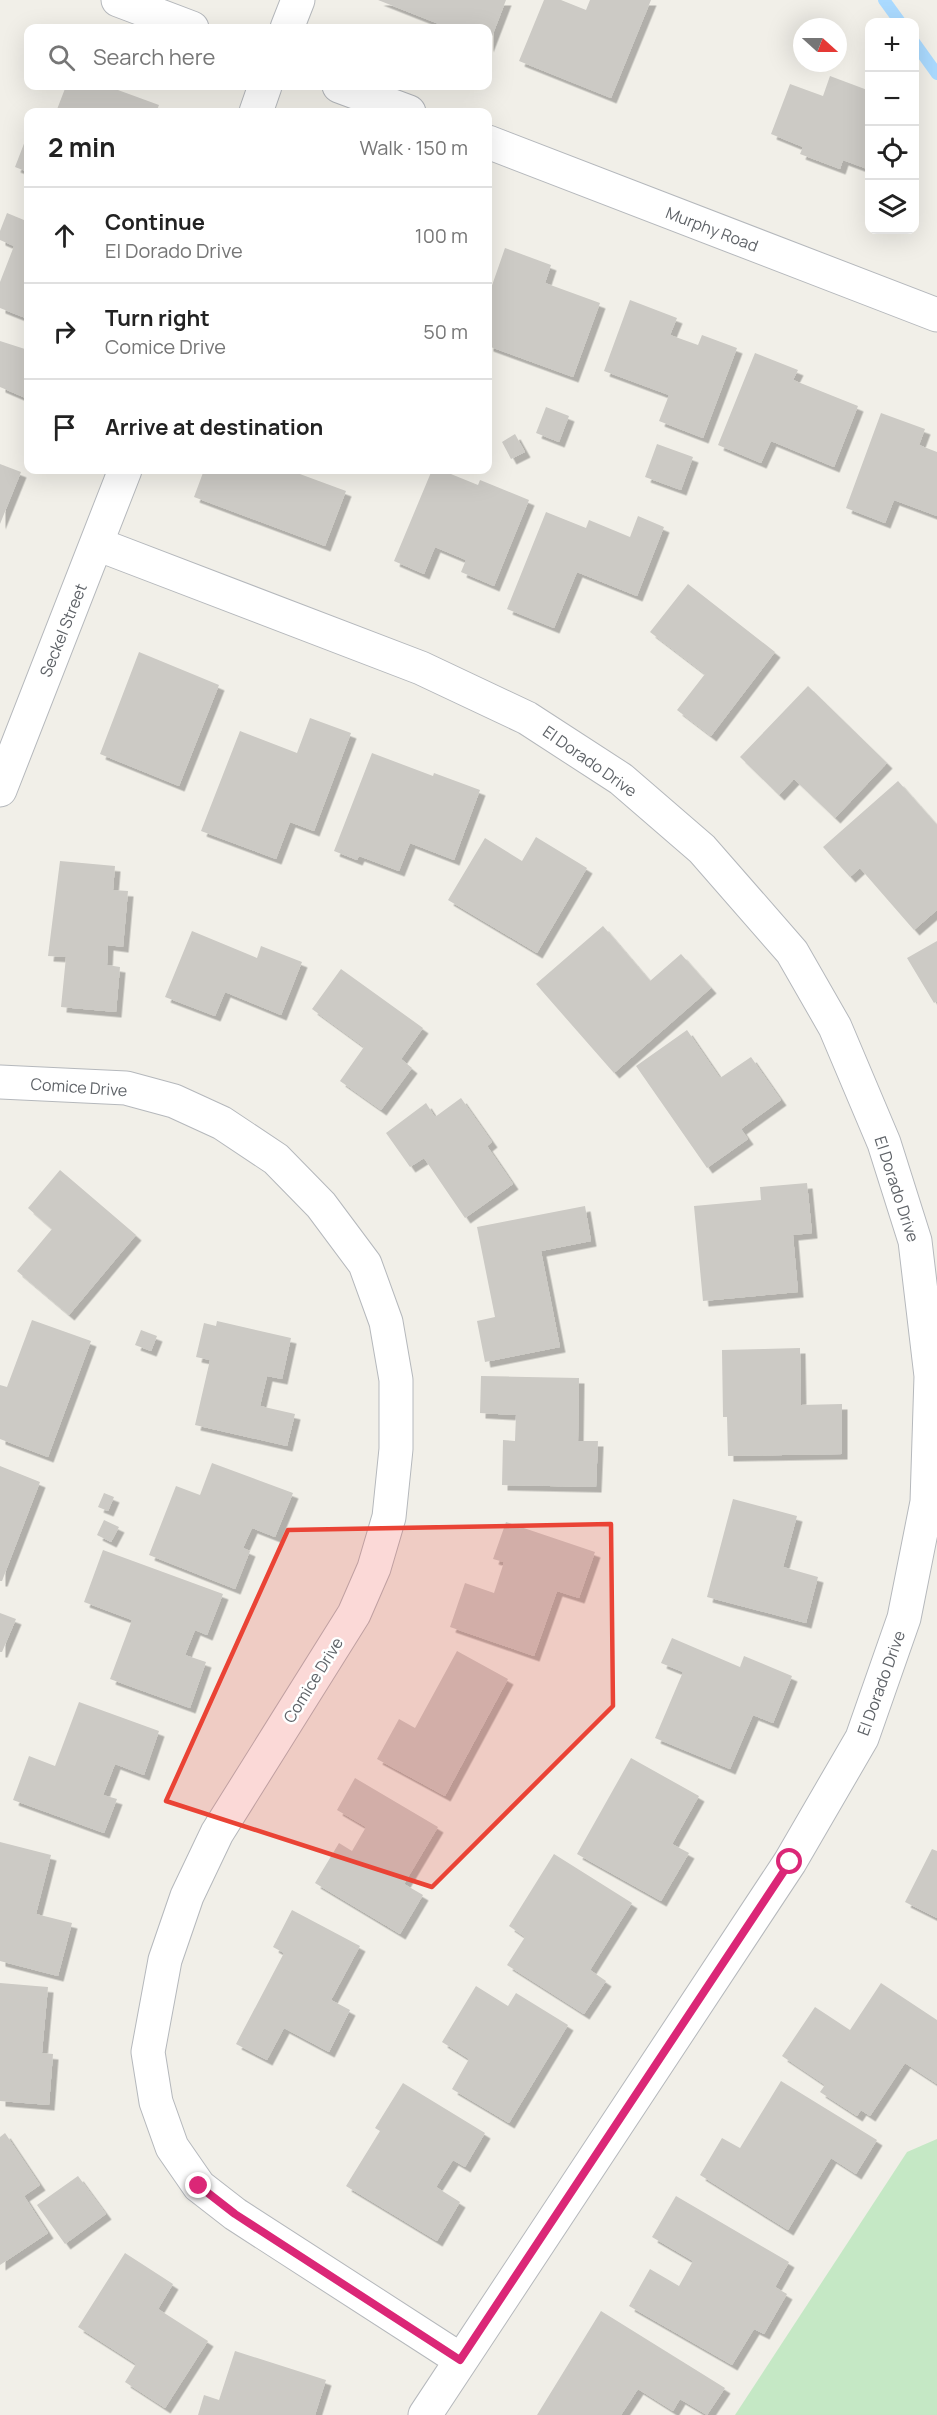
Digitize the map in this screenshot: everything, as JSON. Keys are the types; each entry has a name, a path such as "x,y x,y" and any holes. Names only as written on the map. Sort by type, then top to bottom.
{"street":[{"path":"118,0 181,24"},
{"path":"289,24 298,0"},
{"path":"257,108 264,90"},
{"path":"350,90 399,108"},
{"name":"Murphy Road","path":"492,144 937,315"},
{"name":"Seckel Street","path":"0,790 123,474"},
{"name":"El Dorado Drive","path":"97,544 421,668 527,718 621,779 702,849 792,952 835,1027 884,1143 915,1241 931,1376 927,1502 904,1618 862,1738 790,1862 425,2415"},
{"name":"Comice Drive","path":"0,1082 126,1088 174,1101 222,1123 276,1159 321,1205 365,1264 386,1322 396,1380 396,1449 389,1517 374,1568 354,1614 218,1833 187,1896 165,1960 148,2052 156,2102 172,2147 199,2186 235,2214 460,2360"}],"highlighted area":[{"path":"611,1524 613,1706 432,1887 166,1801 288,1530"}],"green space":[{"path":"937,2139 937,2415 735,2415 907,2152"}],"building":[{"path":"378,0 506,0 492,37 492,24 439,24"},
{"path":"544,0 561,0 586,10 590,0 651,0 611,98 519,61"},
{"path":"830,76 865,89 865,168 843,160 840,169 800,154 803,147 771,134 790,84 823,96"},
{"path":"64,90 118,90 159,105 158,108 58,108"},
{"path":"24,144 24,170 15,167"},
{"path":"7,213 24,220 24,317 0,308 0,282 14,246 0,240 0,231"},
{"path":"505,248 551,265 545,283 600,303 573,377 492,347 492,285"},
{"path":"630,300 677,318 670,335 698,345 702,335 737,348 703,438 659,421 669,395 604,371"},
{"path":"0,341 24,349 24,397 0,387"},
{"path":"755,353 798,370 793,380 858,406 834,467 771,441 761,463 718,445"},
{"path":"546,407 569,416 559,442 536,433"},
{"path":"881,413 925,429 919,445 937,452 937,516 894,500 885,523 846,508"},
{"path":"515,434 525,452 511,459 502,442"},
{"path":"657,444 693,457 681,490 645,477"},
{"path":"0,464 21,472 0,524"},
{"path":"203,474 300,474 346,491 325,546 194,497"},
{"path":"430,474 451,474 478,485 480,480 529,500 494,586 461,572 466,560 435,547 424,574 394,561"},
{"path":"546,512 586,528 589,520 630,537 638,516 664,527 637,596 577,572 554,628 507,609"},
{"path":"688,584 775,652 711,736 677,710 705,674 650,632"},
{"path":"139,652 219,685 179,786 100,754"},
{"path":"808,686 887,763 835,818 794,779 779,795 740,757"},
{"path":"310,718 351,733 314,831 290,822 276,859 201,831 240,731 297,753"},
{"path":"372,753 433,776 434,773 480,790 454,860 410,843 399,871 359,856 357,860 334,851"},
{"path":"898,781 937,825 937,910 914,930 860,868 850,877 823,847"},
{"path":"536,837 587,868 537,953 448,900 485,838 522,861"},
{"path":"60,861 115,866 113,890 128,891 123,947 108,945 107,965 120,967 116,1012 61,1007 66,957 48,956"},
{"path":"603,926 650,981 681,954 711,988 614,1073 536,984"},
{"path":"192,931 257,958 261,946 302,962 281,1015 225,992 215,1016 165,997"},
{"path":"937,941 937,1001 934,1003 907,958"},
{"path":"341,969 423,1028 401,1059 412,1068 381,1110 340,1081 364,1047 312,1009"},
{"path":"687,1030 720,1078 751,1057 781,1100 741,1129 748,1139 707,1168 636,1066"},
{"path":"461,1098 492,1142 487,1146 513,1184 465,1218 424,1158 410,1167 386,1133 426,1103 435,1117"},
{"path":"60,1170 136,1235 69,1315 17,1271 52,1229 28,1208"},
{"path":"807,1183 812,1233 793,1235 798,1292 703,1301 694,1206 761,1200 760,1187"},
{"path":"585,1206 591,1241 541,1251 560,1347 485,1362 477,1321 495,1317 477,1227"},
{"path":"32,1320 91,1341 48,1457 0,1439 0,1385 7,1387"},
{"path":"217,1321 291,1338 282,1379 267,1376 260,1406 295,1414 287,1446 195,1425 210,1360 196,1357 204,1323 216,1326"},
{"path":"141,1330 157,1336 151,1351 135,1345"},
{"path":"800,1348 801,1405 842,1404 842,1454 728,1456 727,1417 723,1417 722,1350"},
{"path":"481,1376 579,1378 578,1441 598,1441 596,1487 502,1485 503,1440 515,1441 516,1415 480,1413"},
{"path":"212,1463 293,1493 275,1537 252,1528 243,1548 250,1551 235,1589 149,1555 176,1486 200,1495"},
{"path":"0,1466 40,1482 2,1581 0,1581"},
{"path":"104,1493 114,1497 108,1511 98,1507"},
{"path":"733,1499 797,1516 783,1567 818,1577 806,1623 707,1597"},
{"path":"104,1520 119,1527 111,1542 97,1535"},
{"path":"506,1522 595,1552 579,1598 557,1591 534,1656 450,1627 465,1583 494,1593 504,1562 493,1559"},
{"path":"103,1550 223,1594 207,1635 195,1630 185,1655 206,1662 190,1708 110,1679 132,1620 84,1602"},
{"path":"0,1613 16,1619 2,1652 0,1652"},
{"path":"672,1638 740,1667 744,1656 792,1676 773,1723 753,1715 730,1769 655,1738 683,1672 661,1663"},
{"path":"457,1651 508,1679 445,1796 377,1759 399,1719 415,1728"},
{"path":"79,1702 159,1731 144,1775 115,1764 103,1795 117,1799 104,1833 13,1800 29,1756 55,1766"},
{"path":"631,1758 699,1796 672,1844 689,1853 661,1901 577,1854"},
{"path":"355,1778 438,1827 404,1884 423,1895 400,1934 315,1883 339,1843 352,1851 366,1827 337,1810"},
{"path":"0,1842 51,1855 36,1914 72,1923 58,1976 0,1961"},
{"path":"932,1849 937,1851 937,1918 905,1902"},
{"path":"554,1854 632,1903 590,1970 606,1981 584,2014 507,1965 525,1937 509,1926"},
{"path":"292,1910 360,1946 331,2000 350,2010 329,2052 284,2028 267,2060 236,2044 284,1953 273,1947"},
{"path":"0,1983 48,1987 42,2053 53,2054 49,2105 0,2101"},
{"path":"881,1983 937,2020 937,2084 905,2063 870,2116 861,2110 857,2116 820,2092 825,2085 782,2056 815,2007 850,2030"},
{"path":"476,1986 508,2006 516,1993 568,2025 509,2123 452,2089 469,2059 442,2042"},
{"path":"781,2081 877,2140 856,2174 831,2158 788,2230 700,2175 722,2138 740,2148"},
{"path":"403,2083 485,2133 465,2167 453,2160 436,2187 460,2202 437,2241 346,2186 380,2131 375,2128"},
{"path":"5,2133 40,2185 24,2196 48,2233 0,2265 0,2137"},
{"path":"78,2176 106,2214 65,2244 37,2205"},
{"path":"676,2196 789,2262 775,2287 787,2294 764,2334 754,2329 732,2365 629,2306 650,2269 679,2286 693,2261 652,2237"},
{"path":"125,2253 173,2284 158,2309 208,2341 165,2408 125,2382 136,2364 78,2327"},
{"path":"601,2311 725,2388 707,2415 680,2399 673,2411 638,2389 621,2415 537,2415"},
{"path":"235,2351 326,2380 315,2415 198,2415 204,2395 219,2400"}],"waterway":[{"path":"884,0 897,18"},
{"path":"919,49 937,74"}],"route":[{"path":"199,2186 235,2214 460,2360 790,1862"}]}
